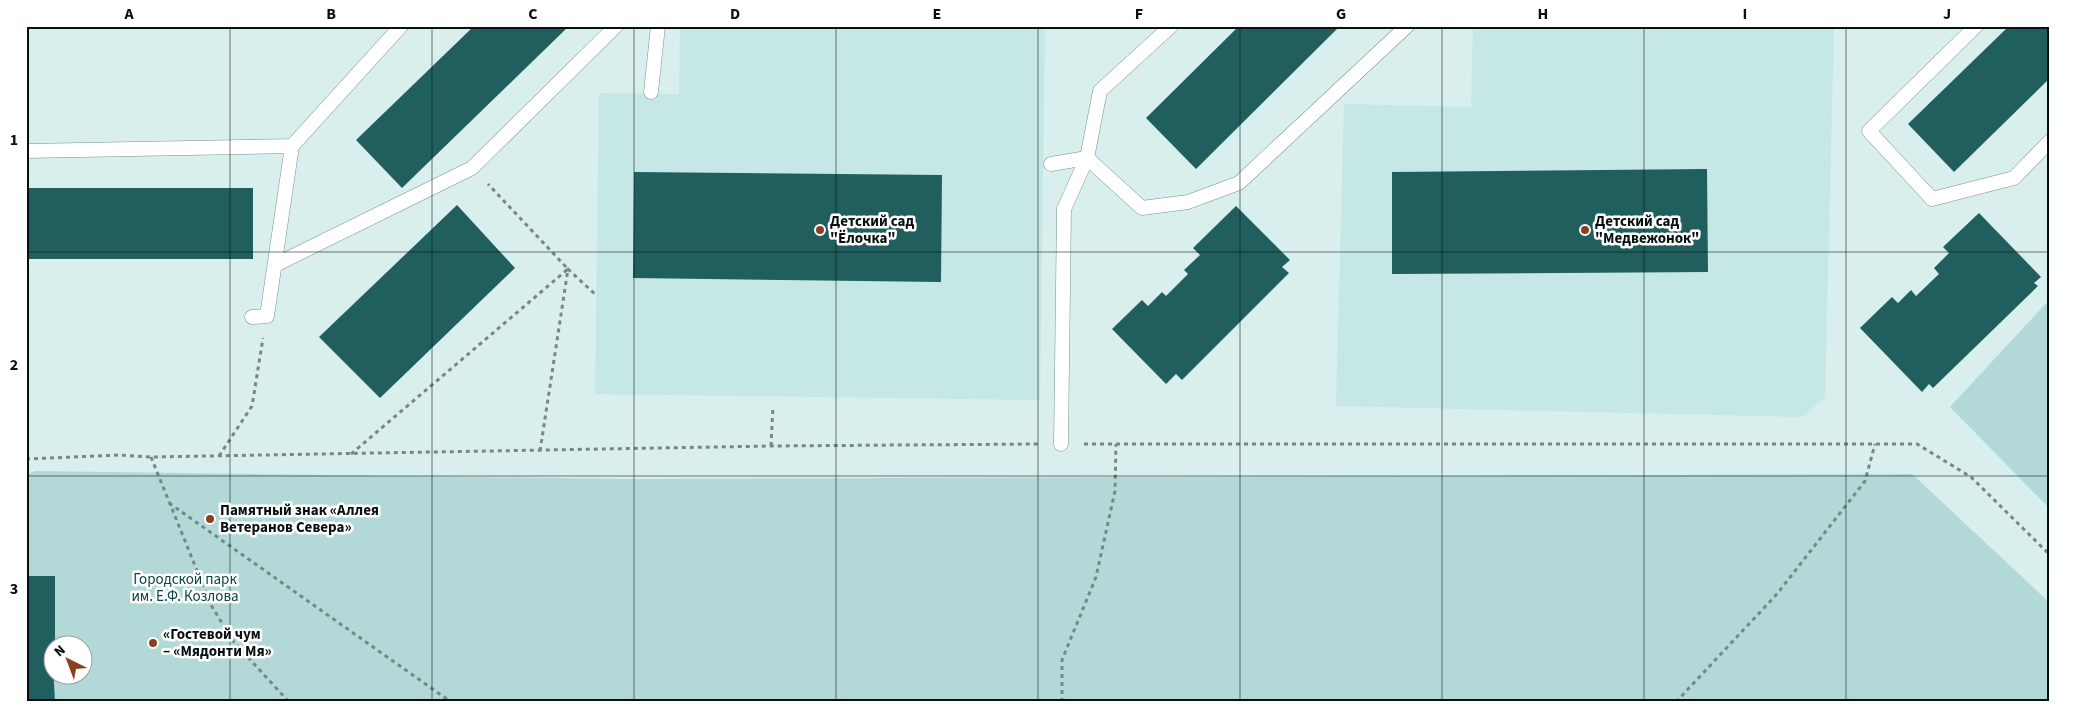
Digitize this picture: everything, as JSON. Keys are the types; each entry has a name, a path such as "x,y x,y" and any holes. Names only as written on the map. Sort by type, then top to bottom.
{"lane":[{"path":"252,317 267,316 292,146 401,26"},
{"path":"275,265 472,168 616,26"},
{"path":"651,92 658,26"},
{"path":"1061,444 1064,209 1087,158 1100,91 1171,26"},
{"path":"1087,158 1142,208 1188,202 1239,183 1407,26"},
{"path":"1976,26 1869,131 1932,199 2014,178 2050,141"},
{"path":"26,151 292,146"},
{"path":"1052,164 1087,158"}],"path":[{"path":"472,168 596,296"},
{"path":"540,451 568,269"},
{"path":"350,454 568,269"},
{"path":"218,456 252,406 267,316"},
{"path":"771,446 773,406"},
{"path":"1062,702 1062,660 1096,577 1115,491 1116,444"},
{"path":"1676,702 1777,594 1865,481 1875,444"},
{"path":"151,457 211,605 233,641 289,702"},
{"path":"169,503 451,702"}],"shaded area":[{"name":"Детский сад \"Ёлочка\"","path":"680,26 1045,28 1040,400 595,394 599,93 679,94"},
{"name":"Детский сад \"Медвежонок\"","path":"1473,26 1834,26 1825,397 1802,417 1336,406 1344,104 1471,107"}],"green space":[{"path":"2050,299 2050,509 1950,407"},
{"name":"Городской парк им. Е.Ф. Козлова","path":"35,471 629,479 1912,474 2050,603 2050,702 26,702 26,475"}],"building":[{"path":"474,26 569,26 402,188 356,140"},
{"path":"1239,26 1340,26 1196,169 1146,118"},
{"path":"2009,26 2050,26 2050,78 1954,172 1908,124"},
{"path":"1707,169 1708,272 1392,274 1392,172"},
{"path":"634,172 942,175 941,282 633,278"},
{"path":"26,188 253,188 253,259 26,259"},
{"path":"457,205 515,268 380,398 319,337"},
{"path":"1236,206 1290,260 1282,267 1289,273 1182,380 1176,374 1166,384 1112,329 1142,300 1148,306 1162,292 1166,296 1188,274 1184,270 1200,255 1193,248"},
{"path":"1979,213 2041,277 2034,283 2038,286 1933,388 1929,384 1922,392 1860,328 1892,297 1898,303 1911,290 1916,296 1939,274 1934,268 1949,253 1943,247"},
{"path":"26,576 55,576 55,636 42,636 42,686 54,686 55,702 26,702"}],"place":[{"name":"Детский сад \"Ёлочка\"","path":"820,230"},
{"name":"Детский сад \"Медвежонок\"","path":"1585,230"},
{"name":"Памятный знак «Аллея Ветеранов Севера»","path":"210,519"},
{"name":"«Гостевой чум – «Мядонти Мя»","path":"153,643"}]}
